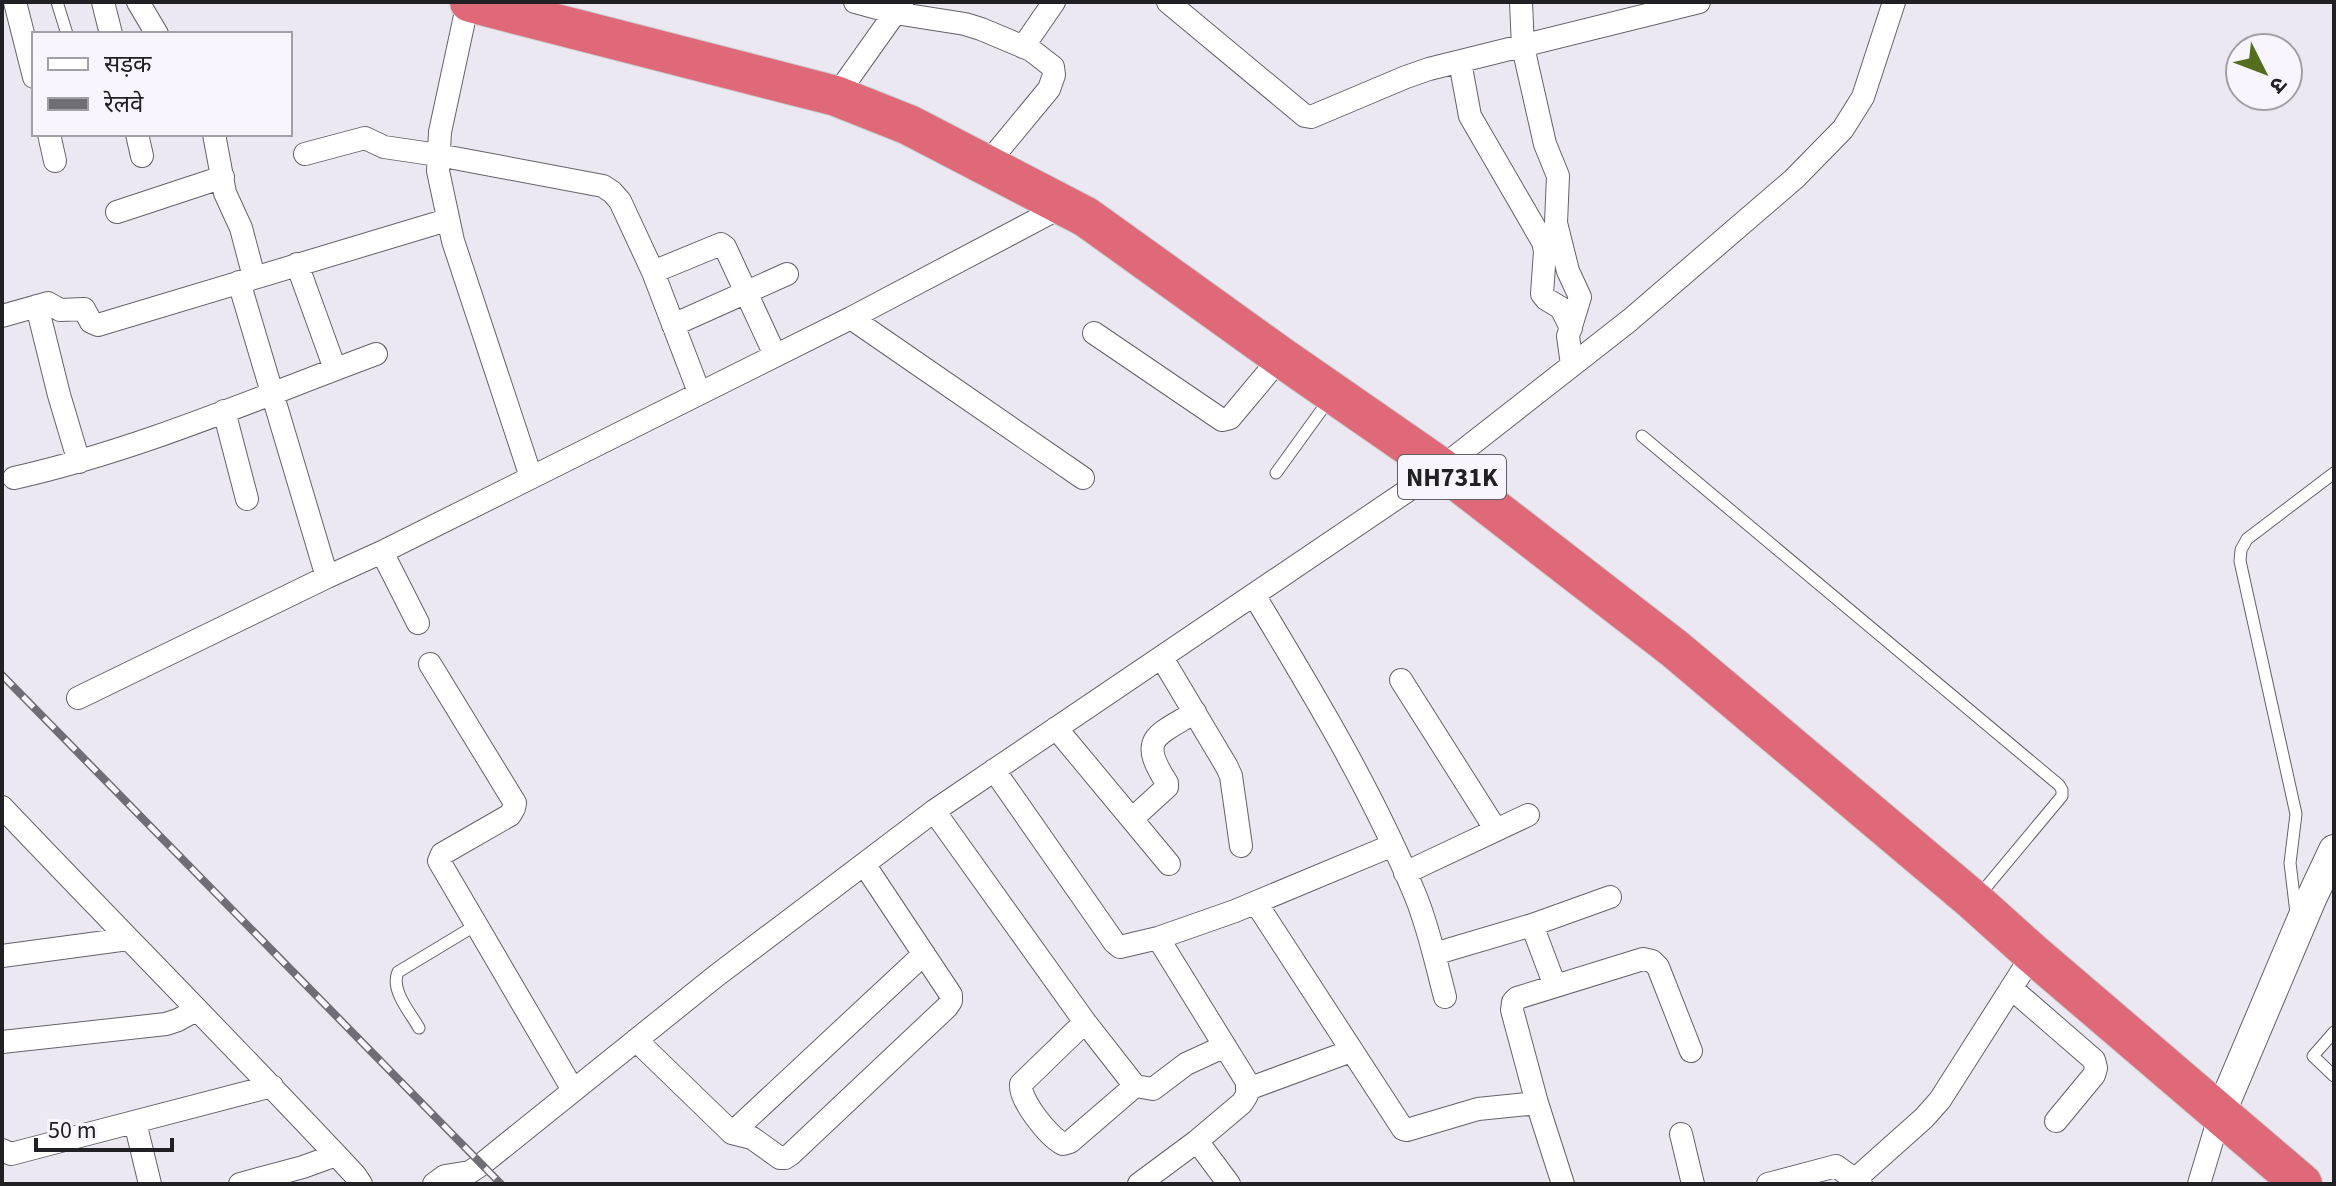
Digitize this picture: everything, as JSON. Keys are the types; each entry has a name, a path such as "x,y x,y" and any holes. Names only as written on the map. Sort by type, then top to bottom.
{"highway":[{"name":"NH731K","path":"469,2 532,10 836,96 909,125 1086,217 1441,468 1675,649 2302,1184"}],"street":[{"path":"15,2 32,69"},
{"path":"103,2 110,32"},
{"path":"138,2 156,32"},
{"path":"469,2 440,132 438,171 447,220 531,477"},
{"path":"855,2 899,8 965,24 1023,47 1053,67 1054,75 1049,89 987,164"},
{"path":"1023,47 1054,2"},
{"path":"1168,2 1305,116 1311,117 1406,77 1699,2"},
{"path":"1521,2 1523,47 1545,144 1558,176 1556,223 1568,271 1580,297 1568,342 1572,365"},
{"path":"434,1184 445,1176 470,1172 482,1164 636,1040 934,811 1441,468 1630,320 1794,179 1843,129 1863,97 1894,2"},
{"path":"836,96 899,8"},
{"path":"1460,62 1470,116 1543,242 1542,294 1561,308 1571,328"},
{"path":"49,136 55,161"},
{"path":"137,136 142,156"},
{"path":"214,136 225,193 241,228 246,280 273,392 327,577"},
{"path":"305,154 365,138 384,147 603,186 620,201 653,272 699,392"},
{"path":"117,212 223,177"},
{"path":"78,698 382,552 851,318 1065,205"},
{"path":"2,316 48,303 60,310 81,308 91,322 98,325 447,220"},
{"path":"653,272 721,244 775,355"},
{"path":"297,264 335,369"},
{"path":"673,325 787,274"},
{"path":"37,306 61,405 79,462"},
{"path":"851,318 1083,478"},
{"path":"1094,333 1222,420 1230,418 1281,357"},
{"path":"14,478 130,446 376,354"},
{"path":"224,411 247,499"},
{"path":"382,552 418,623"},
{"path":"1254,595 1322,707 1388,831 1417,898 1445,997"},
{"path":"1162,658 1222,755 1231,776 1241,846"},
{"path":"430,664 515,803 510,815 442,854 439,861 573,1090"},
{"path":"1401,680 1496,830"},
{"path":"1132,819 1167,787 1154,762 1151,747 1156,737 1195,712"},
{"path":"1056,728 1169,864"},
{"path":"994,770 1120,947 1158,938 1256,903 1393,845"},
{"path":"2,807 272,1086 361,1184"},
{"path":"934,811 1085,1022 1135,1086 1153,1089 1186,1064 1225,1046"},
{"path":"1405,873 1528,815"},
{"path":"2199,1184 2220,1114 2334,850"},
{"path":"636,1040 732,1133 752,1138 780,1158 791,1154 951,1001 951,995 864,864"},
{"path":"1434,954 1532,925 1610,897"},
{"path":"1256,903 1403,1129 1478,1109 1537,1103"},
{"path":"1532,925 1555,986"},
{"path":"1139,1184 1242,1103 1248,1089 1247,1082 1158,938"},
{"path":"2,956 128,939"},
{"path":"732,1133 924,954"},
{"path":"1768,1184 1836,1166 1856,1182 1940,1100 2033,954"},
{"path":"1563,1184 1537,1103 1512,1010 1513,1002 1517,998 1643,959 1652,961 1658,967 1691,1051"},
{"path":"2011,988 2094,1060 2094,1075 2056,1121"},
{"path":"2,1042 166,1024 196,1010"},
{"path":"1085,1022 1021,1084 1023,1099 1051,1136 1063,1144 1070,1142 1135,1086"},
{"path":"1248,1089 1351,1051"},
{"path":"2,1150 11,1154 272,1086"},
{"path":"135,1122 150,1184"},
{"path":"1681,1134 1693,1184"},
{"path":"1197,1141 1229,1184"},
{"path":"240,1184 336,1155"}],"lane":[{"path":"57,2 66,32"},
{"path":"1276,473 1333,394"},
{"path":"1642,436 2059,785 2062,796 1974,901"},
{"path":"2298,929 2290,863 2296,814 2240,561 2247,539 2334,473"},
{"path":"419,1028 395,987 398,972 476,925"},
{"path":"2334,1032 2313,1056 2334,1076"}],"railway":[{"path":"2,675 501,1184"}]}
